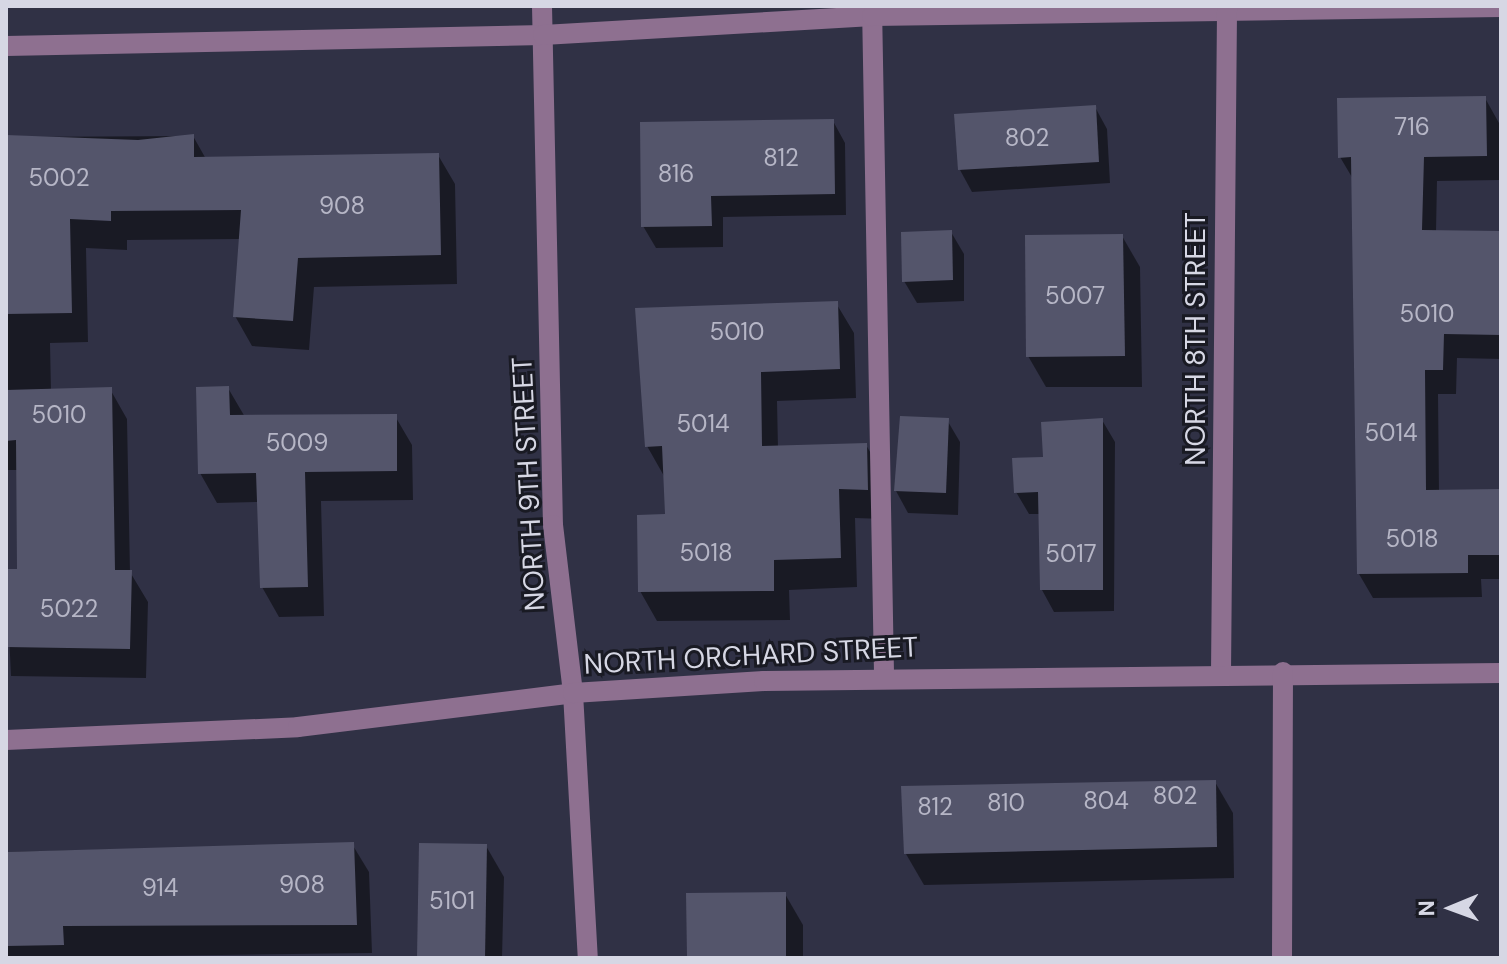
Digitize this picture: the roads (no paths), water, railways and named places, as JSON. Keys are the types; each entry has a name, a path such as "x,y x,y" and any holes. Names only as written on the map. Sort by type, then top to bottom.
{"street":[{"name":"NORTH 9TH STREET","path":"542,6 553,525 573,693 588,958"},
{"path":"6,46 543,35 872,11 1501,7"},
{"name":"NORTH 8TH STREET","path":"1221,673 1227,9"},
{"path":"872,11 884,676"},
{"path":"1282,958 1283,672"},
{"name":"NORTH ORCHARD STREET","path":"6,740 298,727 573,693 884,676 1501,673"}]}
